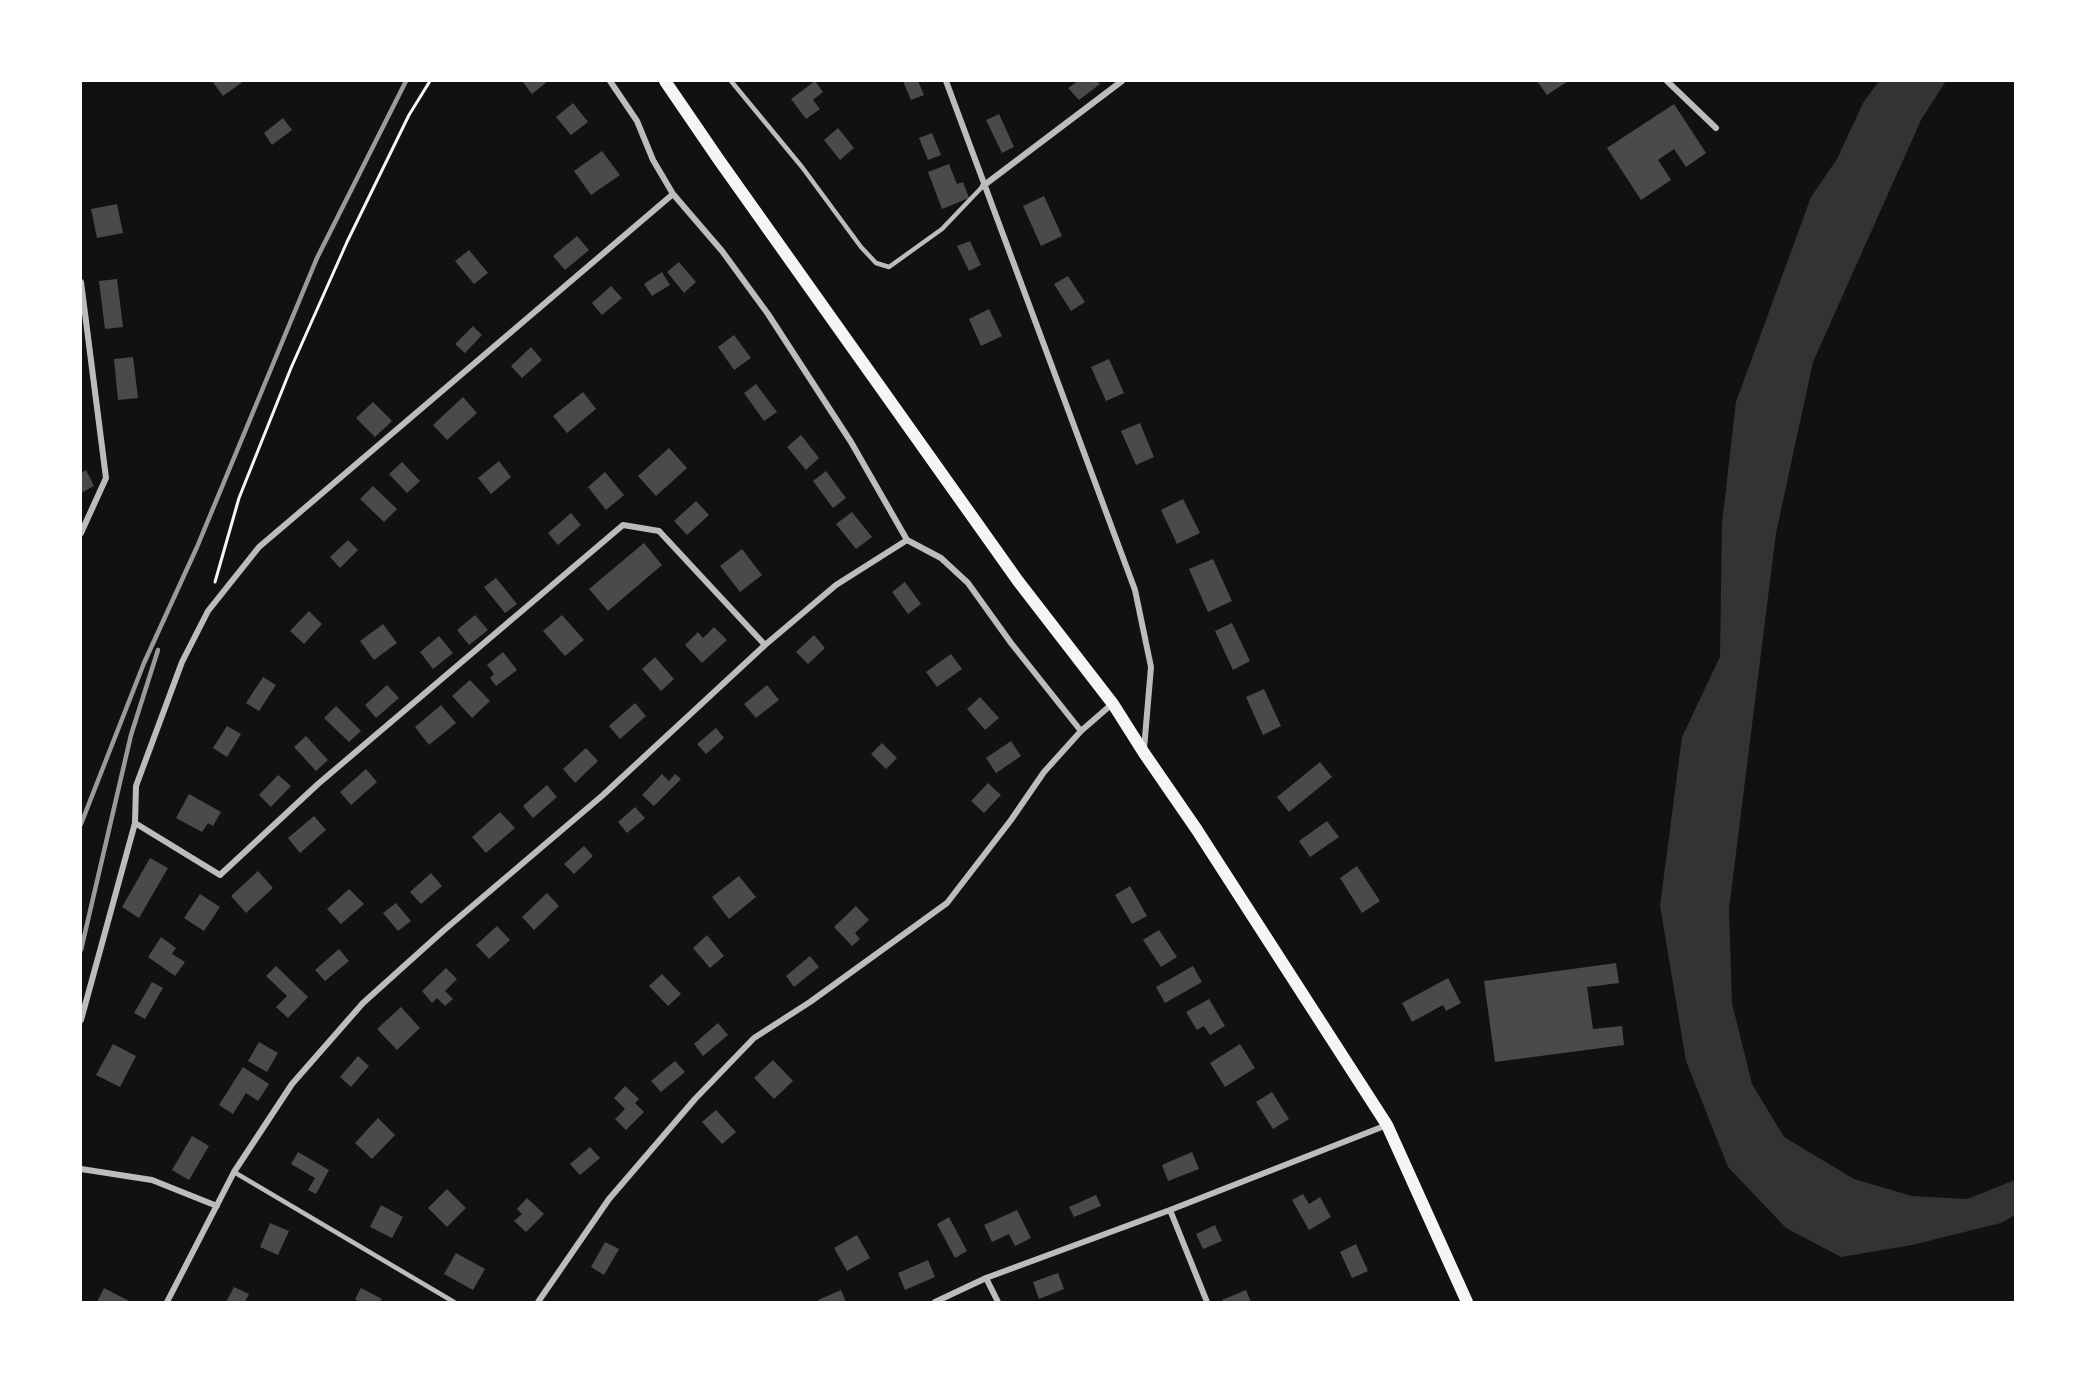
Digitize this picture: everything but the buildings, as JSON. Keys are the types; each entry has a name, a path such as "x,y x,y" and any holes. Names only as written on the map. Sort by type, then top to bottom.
{"main road":[{"path":"665,81 1018,581 1113,704 1197,830 1387,1125 1467,1302"}],"street":[{"path":"609,81 637,121 653,160 673,194 722,251 768,314 851,442 907,540 941,558 968,584 1011,644 1081,731"},
{"path":"945,81 1135,590 1151,668 1144,753"},
{"path":"983,186 1122,81"},
{"path":"1667,81 1716,128"},
{"path":"81,1020 135,823 136,786 182,662 208,611 267,541 673,194"},
{"path":"81,282 106,478 81,533"},
{"path":"135,823 220,875 318,784 624,525 659,531 765,645"},
{"path":"167,1302 234,1172 292,1084 363,1003 443,931 603,795 765,645 836,585 907,540"},
{"path":"538,1302 609,1199 717,1076 754,1038 810,1002 947,903 1011,820 1044,772 1081,731 1113,704"},
{"path":"935,1302 986,1278 1170,1210 1387,1125"},
{"path":"81,1169 152,1180 217,1206"},
{"path":"1170,1210 1207,1302"},
{"path":"986,1278 998,1302"}],"lane":[{"path":"731,81 802,167 861,247 876,263 889,267 942,229 983,186"},
{"path":"234,1172 454,1302"}],"path":[{"path":"208,611 220,560 239,498 291,368 347,242 409,115 430,81"}],"shaded area":[{"path":"1879,81 1946,81 1921,120 1813,362 1776,533 1729,909 1732,1003 1752,1084 1784,1137 1854,1179 1912,1196 1967,1199 2015,1180 2015,1215 2001,1223 1912,1245 1841,1257 1786,1228 1728,1167 1686,1061 1660,906 1682,737 1720,657 1722,523 1736,402 1811,197 1837,159 1863,103"}],"railway":[{"path":"81,824 144,663 197,547 317,258 406,81"},
{"path":"81,950 131,735 158,650"}]}
